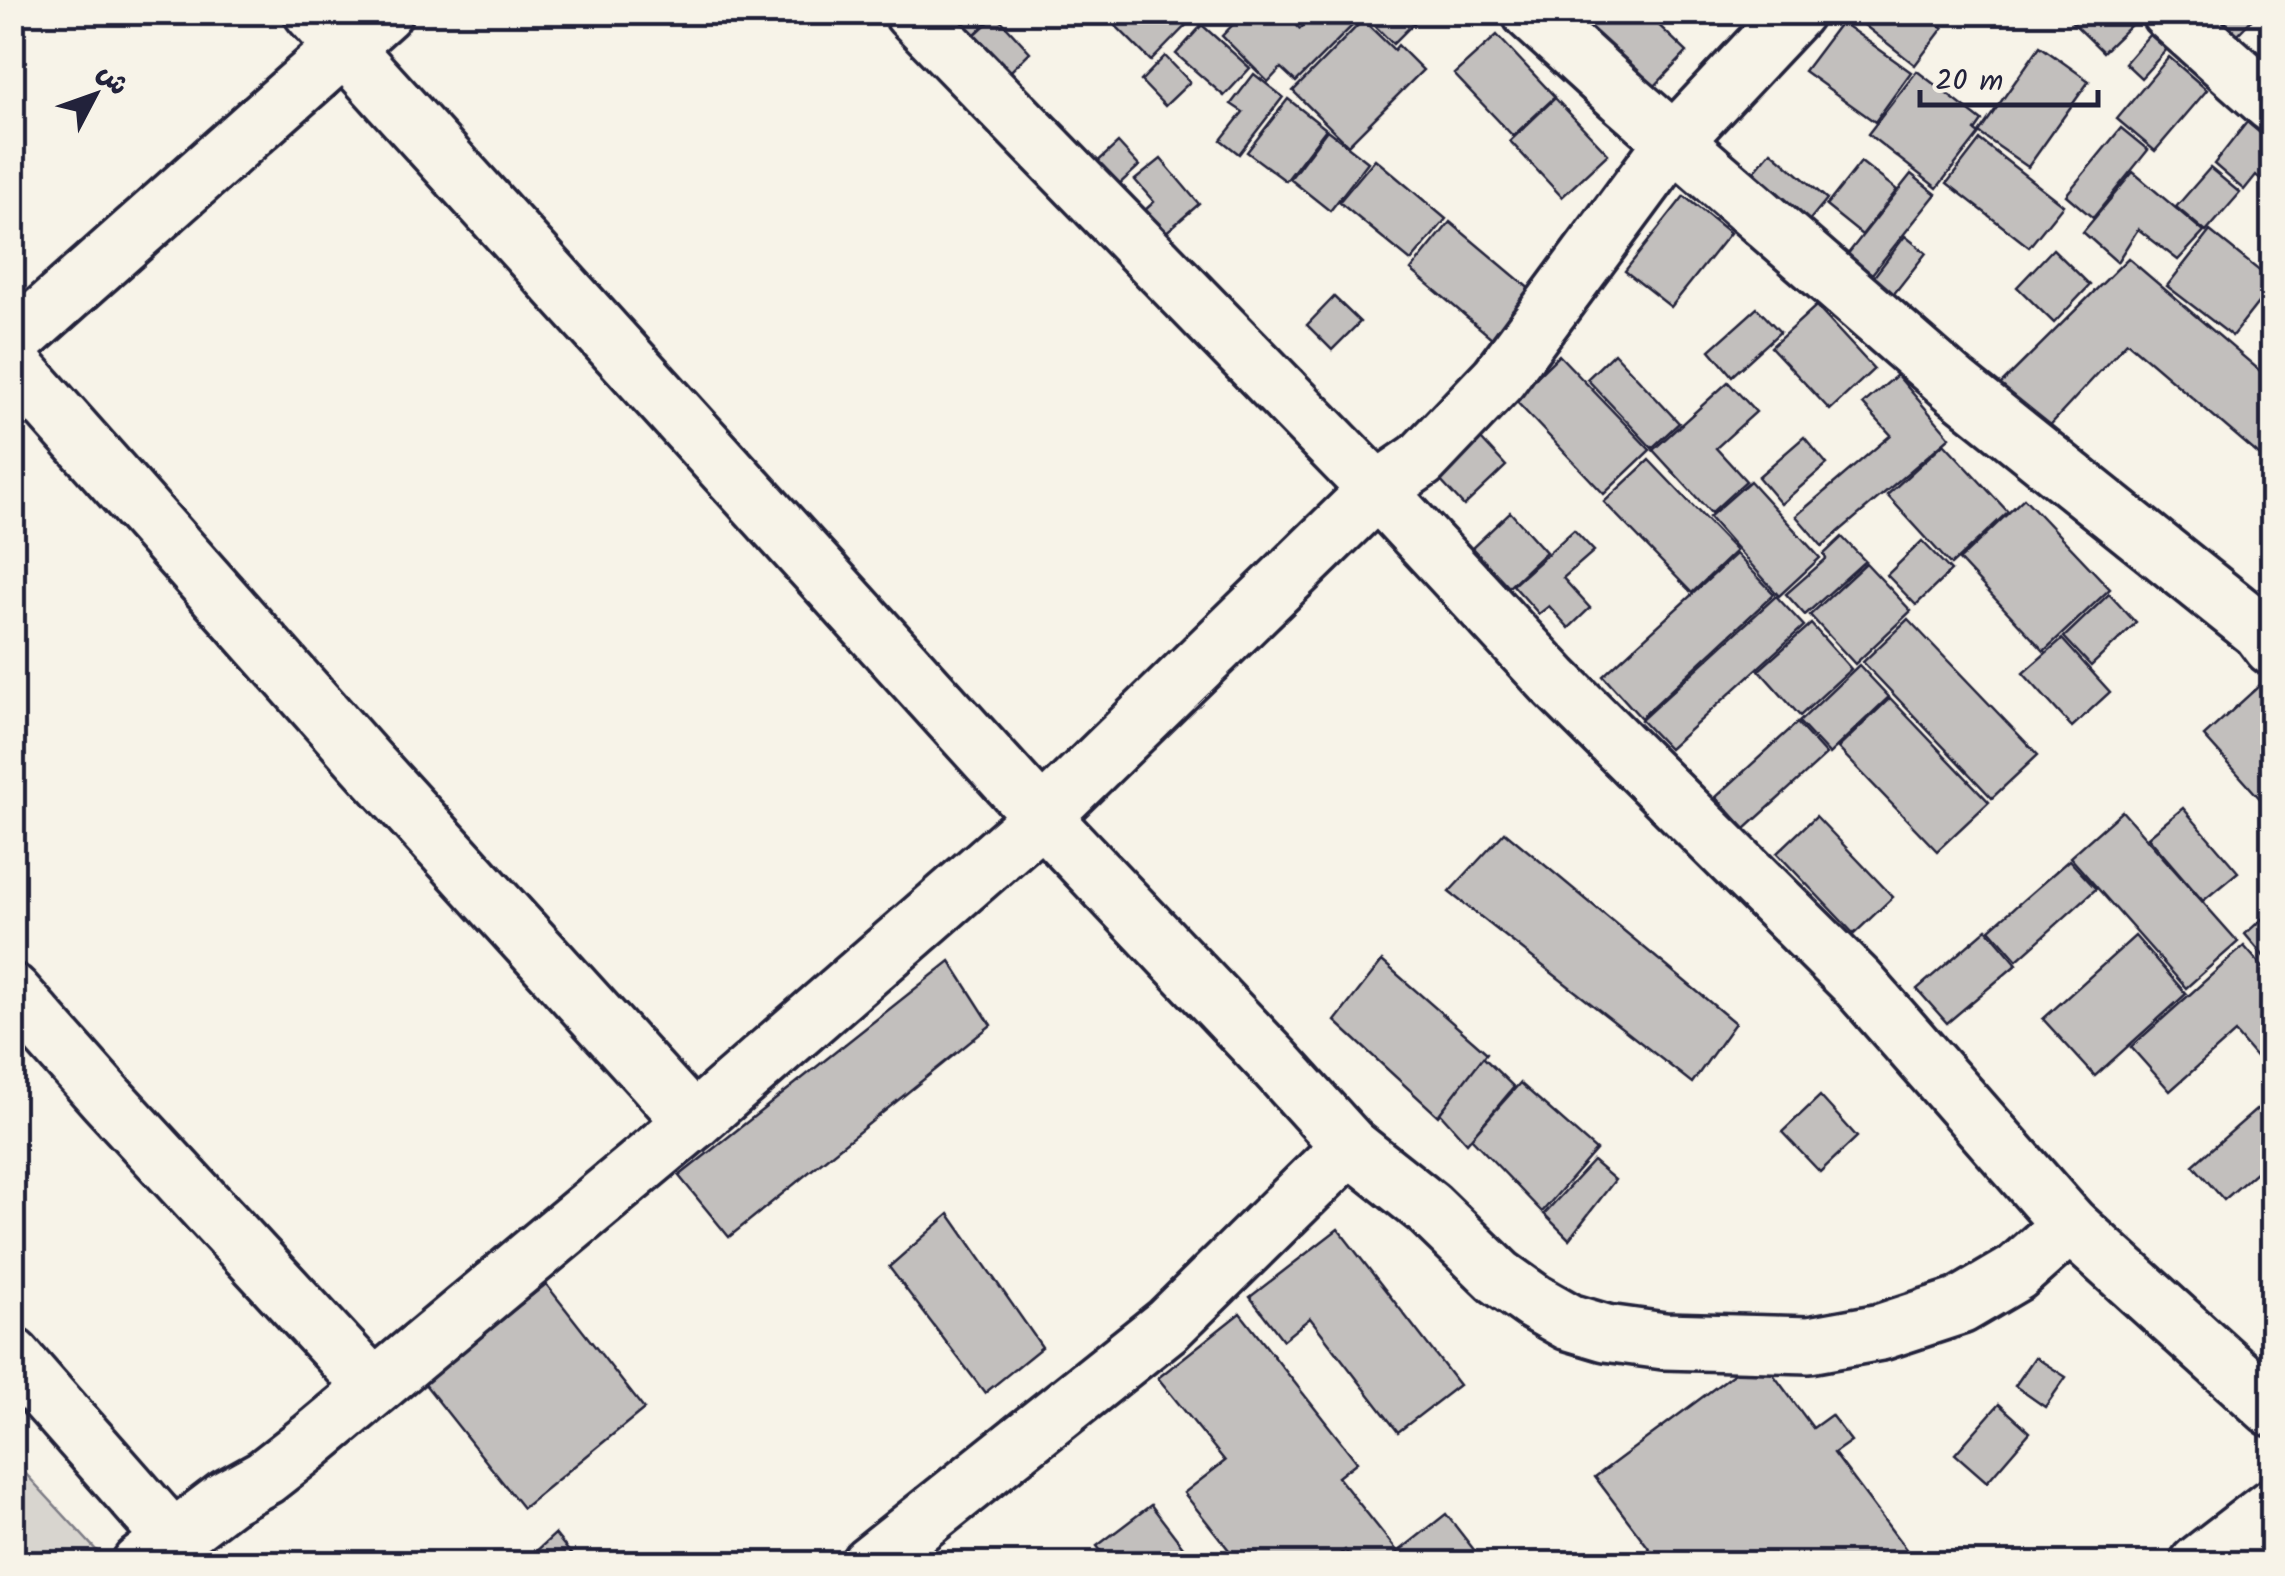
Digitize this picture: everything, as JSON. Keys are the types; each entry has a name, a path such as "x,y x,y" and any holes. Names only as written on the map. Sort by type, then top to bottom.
{"street":[{"path":"12,343 328,30 384,12"},
{"path":"912,12 1377,490 1554,682 1857,982 2070,1224 2272,1408"},
{"path":"1530,12 1956,387 2268,633"},
{"path":"12,1356 156,1551 227,1498 265,1477 694,1122 1042,817 1377,490 1421,460 1500,378 1674,142 1796,12"},
{"path":"2169,12 2272,104"},
{"path":"328,30 1042,817 1350,1146 1428,1208 1499,1277 1534,1302 1569,1322 1606,1333 1664,1341 1808,1344 1881,1332 1960,1306 2016,1274 2070,1224"},
{"path":"12,363 366,762 694,1122"},
{"path":"12,992 373,1387"},
{"path":"869,1564 1168,1325 1350,1146"},
{"path":"2198,1564 2272,1507"}],"shaded area":[{"path":"13,1460 108,1563 13,1563"}],"building":[{"path":"950,12 998,12 973,36"},
{"path":"1102,12 1199,12 1151,61"},
{"path":"1245,12 1284,12 1300,29 1317,12 1366,12 1296,82 1281,68 1268,82 1222,36"},
{"path":"1372,12 1425,12 1393,44 1367,18"},
{"path":"1595,12 1645,12 1687,52 1652,89 1585,23"},
{"path":"1857,12 1923,12 1943,28 1915,65 1854,17"},
{"path":"2073,12 2116,12 2130,26 2103,52 2068,18"},
{"path":"2235,12 2259,12 2237,35 2225,23"},
{"path":"996,15 1030,52 1007,75 971,38"},
{"path":"1363,20 1394,50 1398,45 1423,70 1348,145 1293,91"},
{"path":"1841,22 1911,72 1875,122 1804,71"},
{"path":"1202,25 1250,68 1224,96 1176,54"},
{"path":"2150,34 2167,49 2141,78 2125,63"},
{"path":"1497,35 1555,97 1513,136 1454,74"},
{"path":"2040,46 2089,81 2028,167 1979,133"},
{"path":"1165,56 1190,82 1165,106 1141,81"},
{"path":"2169,57 2207,90 2155,151 2117,119"},
{"path":"1917,71 1982,121 1975,131 1979,134 1937,188 1868,134"},
{"path":"1254,74 1283,97 1239,154 1221,140 1243,112 1231,104"},
{"path":"1555,98 1608,154 1562,197 1510,141"},
{"path":"1288,99 1326,129 1286,181 1247,152"},
{"path":"2247,122 2272,143 2270,188 2256,175 2244,190 2214,164"},
{"path":"2121,128 2148,150 2093,218 2066,195"},
{"path":"1327,130 1368,162 1330,211 1290,179"},
{"path":"1980,140 2063,205 2029,247 1947,183"},
{"path":"1118,143 1139,166 1114,189 1093,166"},
{"path":"1771,151 1827,199 1808,222 1752,174"},
{"path":"1161,159 1199,204 1163,235 1144,211 1154,202 1135,180"},
{"path":"1375,159 1446,219 1411,261 1339,202"},
{"path":"1861,162 1897,190 1862,235 1826,206"},
{"path":"2210,168 2240,193 2206,232 2176,207"},
{"path":"2133,172 2204,232 2178,260 2138,229 2117,262 2083,232"},
{"path":"1911,174 1936,194 1872,274 1847,255"},
{"path":"1684,196 1730,233 1671,307 1625,271"},
{"path":"1450,222 1532,291 1493,339 1411,270"},
{"path":"2210,231 2272,281 2232,336 2167,286"},
{"path":"1905,236 1926,253 1893,295 1873,278"},
{"path":"2053,249 2090,285 2054,323 2017,287"},
{"path":"2128,258 2272,381 2272,466 2127,342 2042,434 1994,391"},
{"path":"1334,297 1360,322 1332,350 1307,325"},
{"path":"1816,306 1874,369 1830,410 1771,347"},
{"path":"1757,308 1780,332 1732,376 1710,350"},
{"path":"1614,353 1679,423 1652,448 1587,379"},
{"path":"1559,355 1650,450 1604,494 1514,399"},
{"path":"1897,375 1950,437 1822,546 1796,516 1891,435 1863,404"},
{"path":"1728,382 1756,412 1716,448 1746,481 1711,513 1653,450"},
{"path":"1804,437 1827,464 1781,504 1758,477"},
{"path":"1481,439 1506,466 1464,506 1439,479"},
{"path":"1944,443 2008,512 1951,565 1887,495"},
{"path":"1649,460 1736,551 1692,593 1604,502"},
{"path":"1750,481 1820,558 1779,596 1709,517"},
{"path":"2024,498 2110,589 2044,651 1959,560"},
{"path":"1510,512 1546,552 1509,587 1472,548"},
{"path":"1574,530 1594,551 1563,578 1590,608 1569,628 1549,606 1539,614 1513,585"},
{"path":"1842,537 1865,561 1805,615 1786,594 1826,559 1824,554"},
{"path":"1922,541 1951,571 1916,605 1887,575"},
{"path":"1736,554 1774,594 1641,718 1603,676"},
{"path":"1866,563 1911,611 1855,664 1810,615"},
{"path":"2109,594 2136,623 2091,666 2064,637"},
{"path":"1776,596 1804,626 1669,749 1641,720"},
{"path":"1908,619 2038,755 1992,798 1863,662"},
{"path":"1811,624 1851,669 1800,716 1759,670"},
{"path":"2062,639 2110,692 2072,727 2023,673"},
{"path":"1859,665 1889,697 1829,754 1799,722"},
{"path":"2260,685 2272,699 2272,812 2204,736"},
{"path":"1890,698 1989,802 1937,851 1838,748"},
{"path":"1797,723 1826,755 1745,829 1716,797"},
{"path":"2183,808 2238,872 2203,901 2148,837"},
{"path":"2122,811 2238,942 2186,988 2070,857"},
{"path":"1816,816 1893,897 1854,934 1777,853"},
{"path":"1505,832 1735,1023 1692,1083 1449,892"},
{"path":"2069,860 2096,889 2017,960 1990,929"},
{"path":"2272,910 2272,966 2245,934"},
{"path":"1987,929 2017,964 1947,1023 1917,989"},
{"path":"2135,936 2186,994 2095,1076 2043,1019"},
{"path":"2244,946 2272,978 2272,1076 2235,1033 2170,1091 2131,1047"},
{"path":"950,961 991,1025 729,1237 679,1176"},
{"path":"1382,961 1487,1053 1438,1116 1335,1021"},
{"path":"1483,1057 1514,1087 1467,1143 1440,1113"},
{"path":"1520,1083 1596,1150 1542,1212 1471,1138"},
{"path":"1820,1096 1857,1137 1820,1172 1782,1132"},
{"path":"2272,1096 2272,1158 2224,1200 2193,1165"},
{"path":"1593,1161 1615,1180 1569,1239 1544,1214"},
{"path":"949,1214 1042,1347 985,1393 889,1267"},
{"path":"1338,1229 1459,1385 1398,1432 1310,1318 1283,1340 1250,1297"},
{"path":"546,1284 644,1409 523,1508 424,1383"},
{"path":"1240,1313 1357,1462 1338,1477 1398,1552 1446,1514 1485,1564 1356,1564 1345,1550 1328,1564 1240,1564 1184,1493 1225,1461 1158,1378"},
{"path":"1759,1355 1813,1428 1831,1415 1851,1441 1834,1453 1917,1564 1661,1564 1595,1477"},
{"path":"2035,1357 2066,1377 2045,1407 2015,1386"},
{"path":"1999,1404 2030,1432 1987,1482 1955,1454"},
{"path":"1151,1505 1196,1564 1111,1564 1097,1546"},
{"path":"555,1534 579,1564 522,1564"}]}
